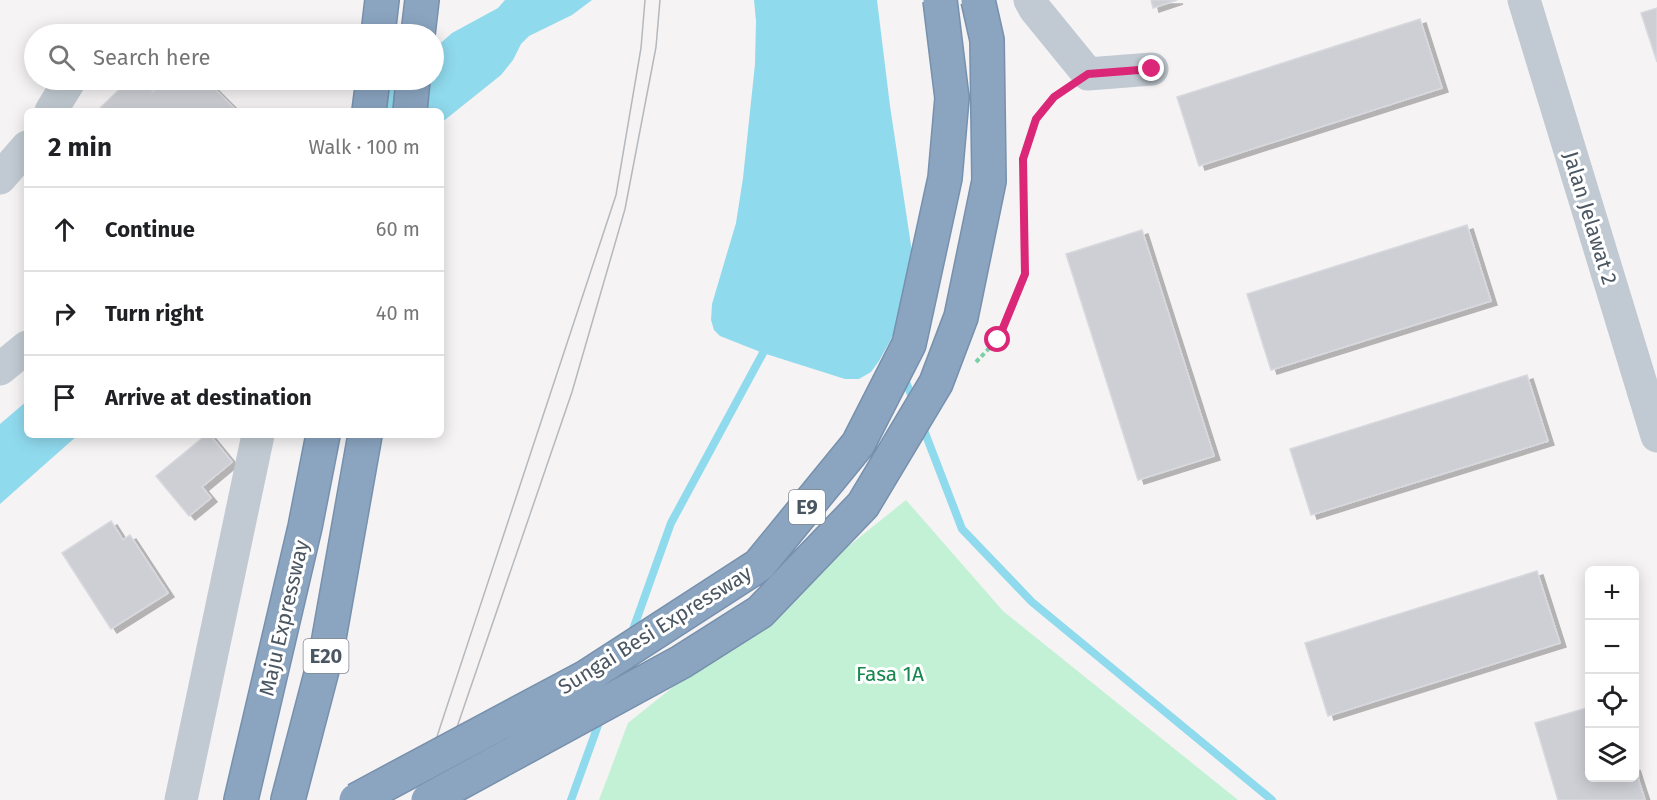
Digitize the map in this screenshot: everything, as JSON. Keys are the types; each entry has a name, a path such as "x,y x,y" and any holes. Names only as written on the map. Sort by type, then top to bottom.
{"highway":[{"path":"379,24 382,0"},
{"path":"419,24 422,0"},
{"name":"Sungai Besi Expressway","path":"356,800 586,677 759,565 858,444 909,344 945,178 952,98 940,0"},
{"name":"Sungai Besi Expressway","path":"428,800 681,662 760,612 863,505 936,383 960,317 989,181 987,40 978,0"},
{"path":"369,108 372,90"},
{"path":"410,108 412,90"},
{"name":"Maju Expressway","path":"241,800 305,527 322,438"},
{"name":"E20","path":"288,800 326,655 364,438"}],"street":[{"name":"Jalan Jelawat 2","path":"1524,0 1657,436"},
{"path":"1034,3 1088,74 1152,69"},
{"path":"53,108 64,90"},
{"path":"0,178 24,150"},
{"path":"0,369 24,349"},
{"path":"181,800 257,438"}],"path":[{"path":"975,362 998,340 1025,274 1023,159 1036,119 1054,97 1088,74"}],"green space":[{"name":"Fasa 1A","path":"906,500 1003,611 1238,800 599,800 628,723"}],"water":[{"path":"505,0 592,0 572,15 529,36 521,44 513,60 501,75 444,121 444,108 368,108 389,90 444,90 444,40 452,33 498,8"},
{"path":"754,0 877,0 912,252 907,309 879,361 871,372 859,379 845,379 763,353 720,336 714,330 711,320 712,304 736,223 743,178 755,64"},
{"path":"24,404 24,438 75,438 0,504 0,424"}],"building":[{"path":"1151,0 1177,0 1153,8"},
{"path":"1657,8 1657,62 1641,13"},
{"path":"1420,19 1442,88 1199,166 1177,97"},
{"path":"119,90 151,90 153,92 155,90 216,90 234,108 100,108"},
{"path":"1467,225 1491,301 1271,370 1247,294"},
{"path":"1142,230 1214,456 1138,480 1066,254"},
{"path":"1527,375 1548,441 1311,515 1290,449"},
{"path":"202,438 212,438 232,462 202,487 211,498 189,516 156,476"},
{"path":"111,521 123,540 130,535 168,593 111,629 62,553"},
{"path":"1537,571 1560,643 1328,716 1305,643"},
{"path":"1585,708 1585,782 1639,781 1645,800 1558,800 1535,723"}],"waterway":[{"path":"631,635 671,523 766,345"},
{"path":"904,377 914,402"},
{"path":"922,425 962,529 1032,602 1272,800"},
{"path":"571,800 601,717"}],"tram line":[{"path":"416,800 616,195 641,48 645,0"},
{"path":"432,800 572,392 625,209 656,47 660,0"}],"route":[{"path":"998,340 1025,274 1023,159 1036,119 1054,97 1088,74 1152,69"}]}
